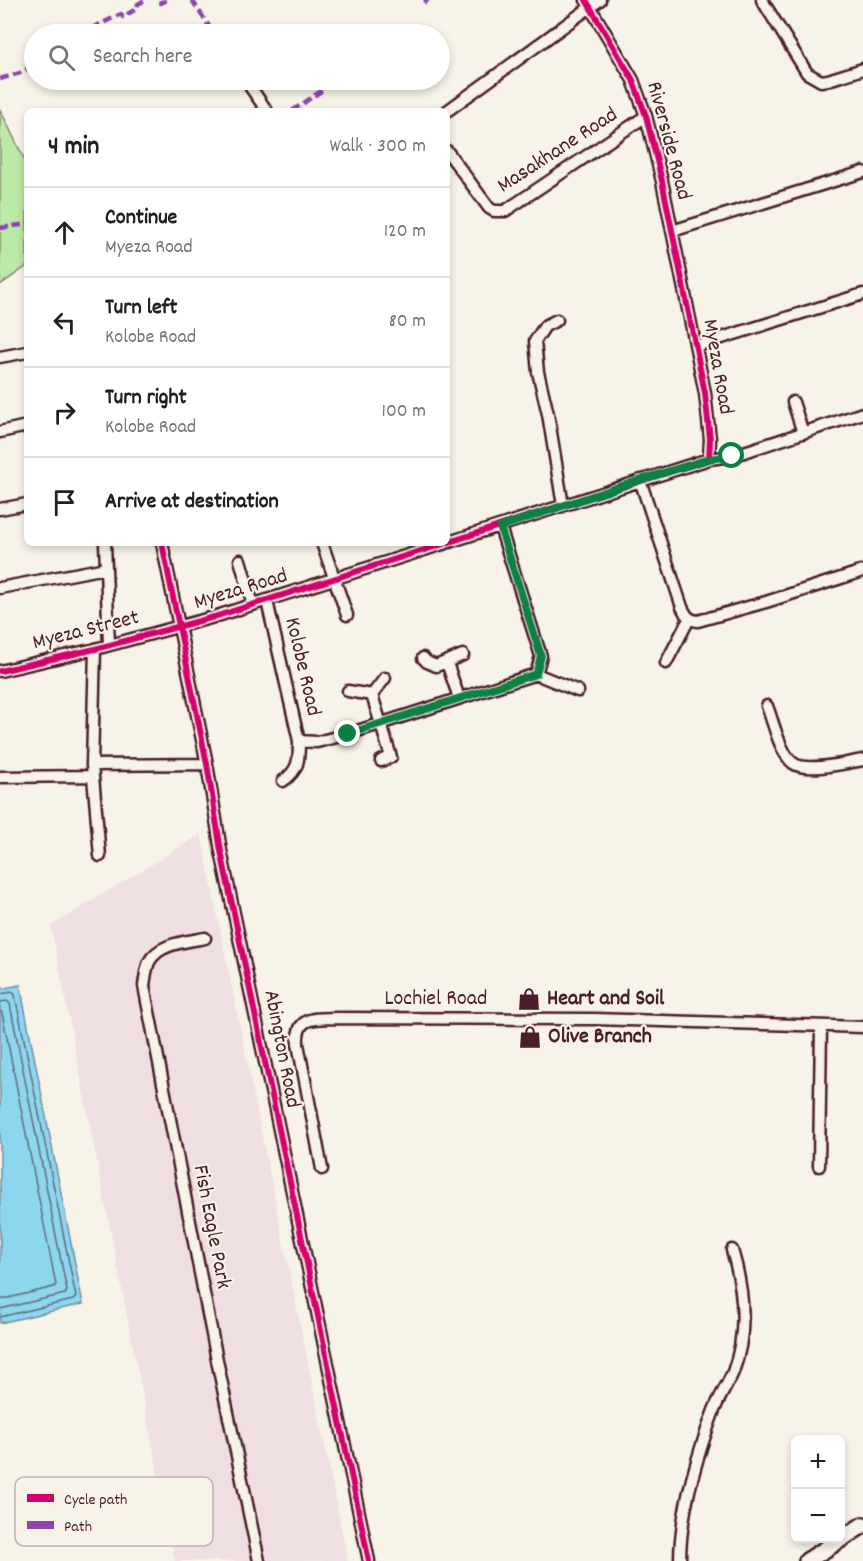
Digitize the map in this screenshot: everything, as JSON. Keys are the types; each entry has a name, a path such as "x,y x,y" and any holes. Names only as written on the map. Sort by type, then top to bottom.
{"main road":[{"path":"807,1561 863,1526"}],"street":[{"path":"762,0 807,74 821,81 828,81 863,69"},
{"path":"450,109 592,2"},
{"name":"Riverside Road","path":"592,2 633,80 646,116 672,231"},
{"path":"252,90 265,108"},
{"name":"Masakhane Road","path":"450,155 489,208 494,211 505,211 646,116"},
{"path":"672,231 863,172"},
{"name":"Myeza Road","path":"450,539 500,527 709,459 709,418 672,231"},
{"path":"696,346 863,294"},
{"path":"557,320 545,326 535,341 538,372 548,414 563,506"},
{"path":"0,357 24,353"},
{"path":"793,402 803,433"},
{"path":"709,459 732,456 863,413"},
{"path":"0,432 24,427"},
{"path":"640,480 677,592 689,619"},
{"path":"0,509 24,505"},
{"path":"500,527 541,656 536,674 578,692"},
{"path":"105,546 109,645"},
{"name":"Abington Road","path":"163,546 207,764 230,892 369,1561"},
{"path":"323,546 347,615"},
{"name":"Myeza Road","path":"180,627 267,602 415,548"},
{"name":"Myeza Road","path":"240,560 253,605"},
{"path":"0,588 106,568"},
{"path":"689,619 698,621 720,615 863,571"},
{"name":"Kolobe Road","path":"267,602 299,741 297,768 283,781"},
{"path":"666,663 689,619"},
{"name":"Myeza Street","path":"0,670 180,627"},
{"path":"95,649 92,770 100,856"},
{"path":"423,658 436,666 463,655"},
{"path":"447,663 459,698"},
{"name":"Kolobe Road","path":"299,741 317,742 536,674"},
{"path":"385,678 372,695 390,758"},
{"name":"Kolobe Road","path":"348,691 372,695"},
{"path":"767,706 789,759 800,767 863,760"},
{"path":"0,777 207,764"},
{"name":"Fish Eagle Park","path":"205,938 173,945 157,952 148,963 144,986 259,1561"},
{"name":"Lochiel Road","path":"322,1169 298,1044 300,1027 304,1022 312,1019 594,1019 863,1027"},
{"path":"819,1166 821,1026"},
{"path":"680,1561 684,1518 691,1486 714,1411 733,1371 741,1340 742,1291 732,1250"}],"shaded area":[{"path":"201,834 348,1561 175,1561 172,1546 213,1546 213,1477 159,1477 51,926"}],"green space":[{"path":"0,109 24,159 24,268 0,285"}],"water":[{"path":"20,985 83,1304 0,1323 0,989"}],"marked path":[{"path":"100,24 121,14 123,17 145,0"},
{"path":"160,0 161,3 167,0"},
{"path":"192,0 208,24"},
{"path":"424,3 428,0"},
{"path":"0,79 24,71"},
{"path":"296,108 322,90"},
{"path":"0,228 24,224"}],"cycle path":[{"path":"450,542 709,459 710,439 705,393 662,181 646,116 633,80 586,0"},
{"path":"163,546 207,764 221,851 369,1561"},
{"path":"0,671 95,649 214,617 436,546"}],"place":[{"name":"Heart and Soil","path":"529,999"},
{"name":"Olive Branch","path":"530,1037"}],"route":[{"path":"348,734 536,674 541,656 500,527 640,480 709,459 732,456"}]}
